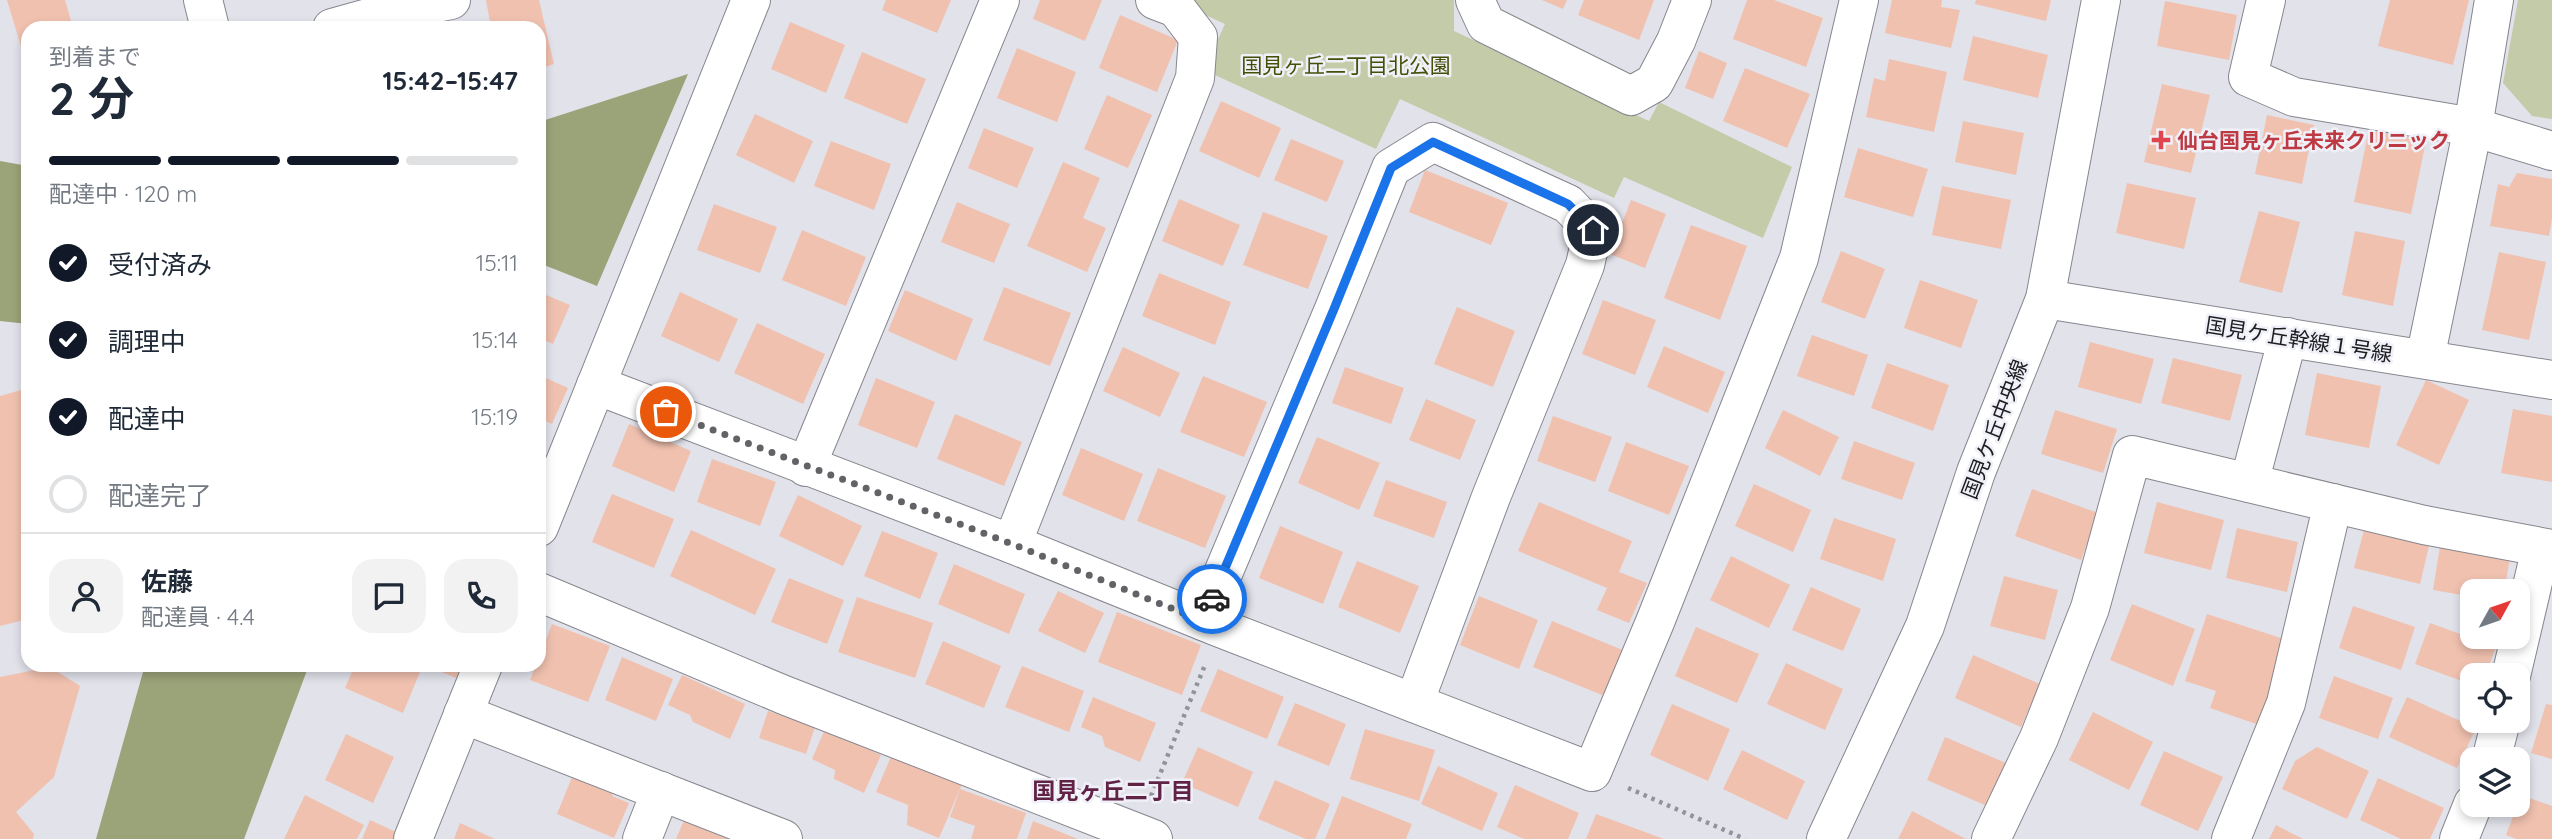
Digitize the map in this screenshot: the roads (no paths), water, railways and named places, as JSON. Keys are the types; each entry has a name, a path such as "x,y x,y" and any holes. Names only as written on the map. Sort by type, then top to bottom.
{"street":[{"path":"203,0 208,21"},
{"path":"357,21 451,0"},
{"path":"546,510 751,0"},
{"path":"806,467 1000,0"},
{"path":"1012,544 1195,78 1198,37 1176,8 1155,0"},
{"path":"1475,0 1486,24 1631,96 1654,83 1676,41 1692,0"},
{"path":"596,385 1012,544 1211,625 1592,772 1655,622 1799,258 1859,0"},
{"name":"国見ケ丘中央線","path":"1826,839 1925,626 1976,472 2045,299 2101,0"},
{"path":"2266,0 2248,77 2294,97 2473,127 2552,151"},
{"path":"2425,359 2473,127 2494,0"},
{"path":"1211,625 1391,168 1433,142 1568,204 1593,230 1585,265 1491,497 1414,704"},
{"name":"国見ケ丘幹線１号線","path":"2045,299 2552,380"},
{"path":"2249,483 2288,337"},
{"path":"1991,839 2039,738 2090,608 2132,455 2424,525 2547,548 2515,663"},
{"path":"2231,839 2286,703 2333,503"},
{"path":"546,595 784,695 1145,836"},
{"path":"413,839 480,672"},
{"path":"463,714 783,839"},
{"path":"642,839 661,791"},
{"path":"2459,839 2468,817"}],"place":[{"name":"仙台国見ヶ丘未来クリニック","path":"2161,140"}],"district":[{"name":"国見ヶ丘二丁目","path":"1113,790"}],"park label":[{"name":"国見ヶ丘二丁目北公園","path":"1346,65"}]}
